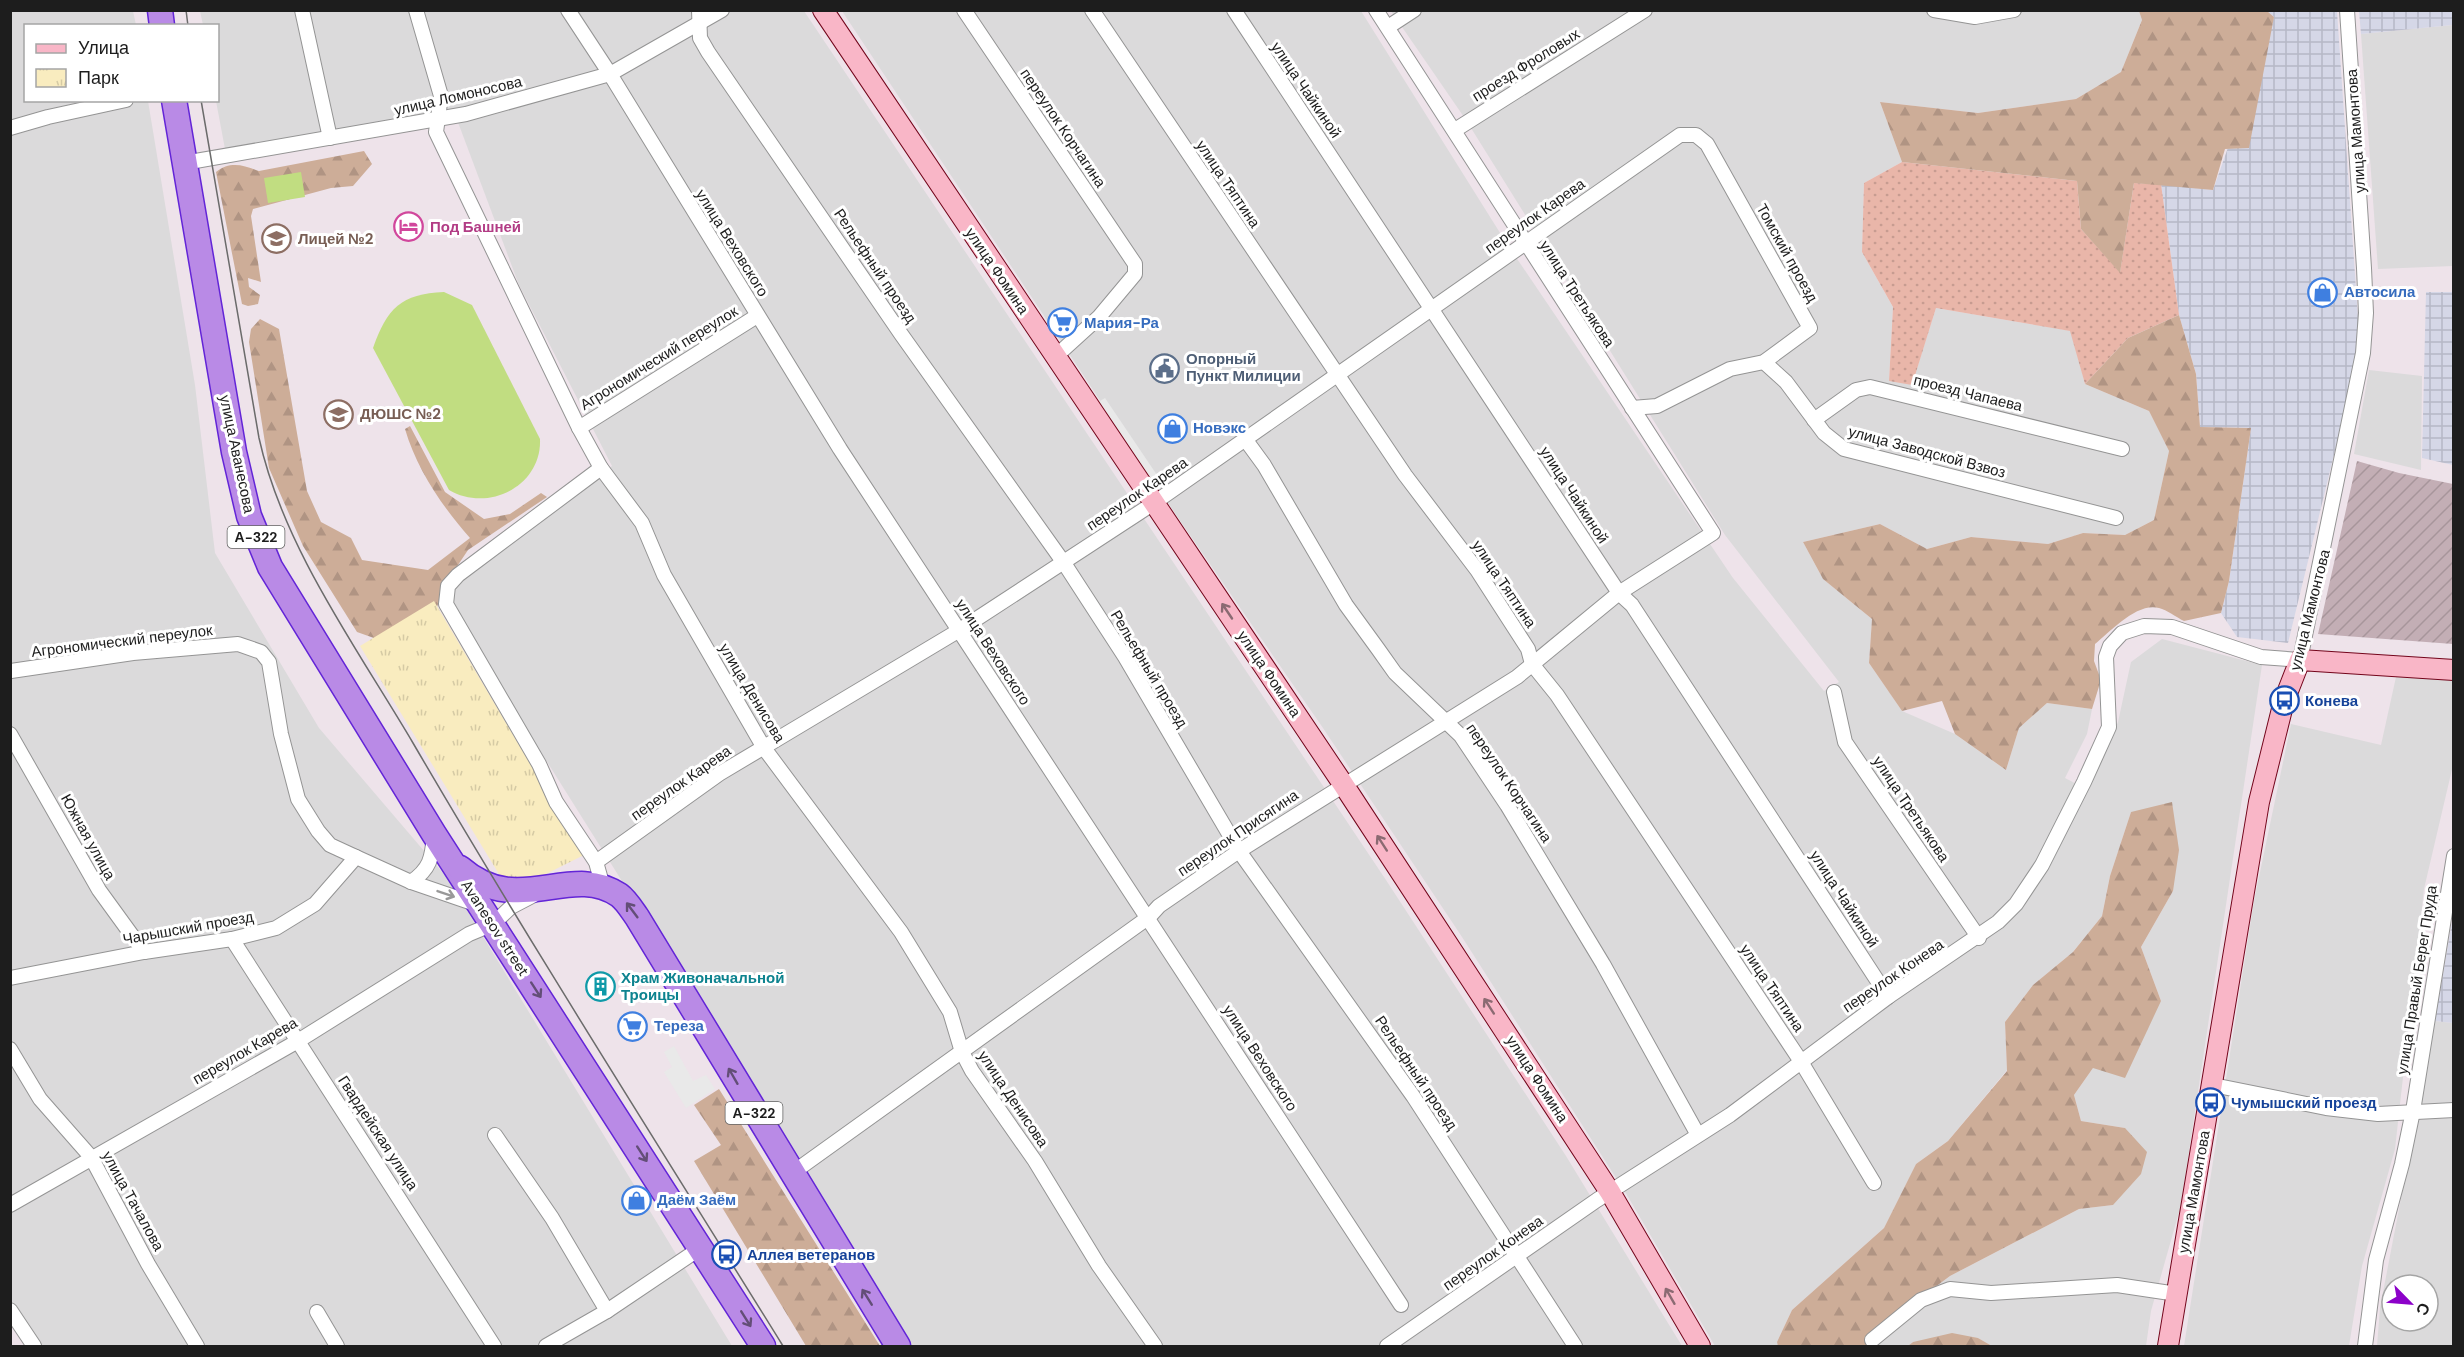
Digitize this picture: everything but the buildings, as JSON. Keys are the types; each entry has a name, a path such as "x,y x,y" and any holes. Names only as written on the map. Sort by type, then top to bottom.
{"highway":[{"name":"улица Аванесова","path":"174,102 234,452 256,536 290,602 453,863"},
{"name":"Avanesov street","path":"453,863 470,877 500,890 521,892 577,884 603,887"},
{"name":"Avanesov street","path":"453,863 702,1247 764,1347"},
{"name":"А-322","path":"603,887 621,896 637,917 898,1347"}],"street":[{"path":"302,10 330,138"},
{"name":"улица Денисова","path":"416,10 441,96 440,119 436,132 579,428 601,468 642,523 664,575 764,748 901,932 950,1012 962,1052 1059,1196 1099,1266 1155,1347"},
{"name":"улица Веховского","path":"568,10 610,74 758,316 958,630 1401,1305"},
{"name":"Рельефный проезд","path":"699,10 700,38 708,52 901,334 1064,563 1125,657 1239,850 1413,1096 1575,1347"},
{"name":"улица Ломоносова","path":"184,163 440,119 610,74 698,26 722,10"},
{"name":"улица Фомина","path":"823,10 1343,784 1610,1192 1700,1347"},
{"name":"переулок Корчагина","path":"964,10 1135,264 1135,274 1099,317 1054,357"},
{"name":"улица Тяптина","path":"1092,10 1411,483 1477,570 1527,649 1532,664 1557,695 1800,1060 1874,1183"},
{"name":"улица Чайкиной","path":"1234,10 1619,593 1632,605 1888,997"},
{"name":"улица Третьякова","path":"1376,10 1713,533"},
{"path":"1388,27 1414,10"},
{"name":"проезд Фроловых","path":"1455,130 1645,10"},
{"path":"1934,10 1975,17 2014,10"},
{"name":"улица Мамонтова","path":"2168,1347 2259,802 2284,701 2300,660 2363,353 2366,314 2364,268 2347,10"},
{"path":"10,128 117,102"},
{"name":"переулок Карева","path":"596,862 719,774 958,630 1154,503 1432,311 1524,243 1680,135 1696,135 1707,144"},
{"name":"Томский проезд","path":"1707,144 1810,328 1764,362"},
{"name":"Агрономический переулок","path":"579,428 758,316"},
{"path":"1632,408 1657,405 1730,369 1764,362"},
{"name":"улица Заводской Взвоз","path":"1764,362 1786,382 1835,444 1844,449 2116,518"},
{"name":"проезд Чапаева","path":"1814,420 1856,390 1870,387 2122,449"},
{"name":"переулок Корчагина","path":"1245,439 1264,465 1346,605 1395,673 1461,736 1513,815 1603,964 1698,1135"},
{"path":"601,468 458,575 448,586 446,603 539,764 556,802 596,862 603,887"},
{"name":"переулок Присягина","path":"791,1174 871,1120 1149,918 1159,906 1239,850 1517,677 1619,593 1713,533"},
{"name":"переулок Конева","path":"1387,1347 1610,1192 1730,1115 1800,1060 1888,997 1979,938 2016,904 2029,887 2084,782 2109,727 2106,657 2110,646 2122,633 2144,626 2172,627 2261,657 2300,660"},
{"name":"Агрономический переулок","path":"10,671 133,653 238,645 267,656 281,734 298,799 330,845 356,857"},
{"path":"2300,660 2454,670"},
{"name":"улица Третьякова","path":"1834,692 1845,742 1979,938"},
{"name":"Южная улица","path":"10,734 99,890 144,952"},
{"path":"411,882 425,873 432,860 434,834"},
{"name":"улица Правый Берег Пруда","path":"2365,1347 2376,1260 2402,1164 2413,1111 2454,856"},
{"path":"356,857 487,915"},
{"name":"Чарышский проезд","path":"10,978 144,952 232,939 276,928 315,904 356,857"},
{"name":"переулок Карева","path":"10,1205 298,1041 469,934 487,915 511,907 553,887"},
{"name":"Гвардейская улица","path":"232,939 494,1347"},
{"name":"улица Тачалова","path":"10,1049 40,1099 91,1157 148,1264 197,1347"},
{"path":"2213,1085 2326,1108 2378,1114 2454,1110"},
{"path":"495,1135 552,1218 607,1311"},
{"path":"546,1347 607,1311 702,1247"},
{"path":"1872,1340 1922,1300 1950,1289 1991,1293 2117,1285 2177,1294"},
{"path":"10,1310 34,1347"},
{"path":"317,1312 337,1347"}],"shaded area":[{"path":"11,11 133,11 136,24 24,24 24,102 148,102 195,385 215,553 319,728 448,879 732,1346 29,1346 11,1317"},
{"path":"200,11 804,11 1384,877 1566,1156 1682,1346 907,1346 696,999 448,604 454,584 612,466 519,285 453,109 225,149 216,102 219,102 219,24 203,24"},
{"path":"842,11 1361,11 1507,244 1733,578 1824,691 1839,682 1725,535 1466,120 1391,11 2139,11 2142,20 2121,72 2076,99 1978,113 1880,102 1902,162 1864,183 1862,252 1893,307 1889,381 1912,384 1936,308 2071,331 2085,384 2149,411 2169,451 2154,520 2125,535 2083,533 2048,544 1971,537 1927,549 1880,524 1803,542 1823,579 1872,619 1869,663 1902,711 1955,734 2006,770 2019,728 2047,703 2092,709 2087,734 2065,778 2088,790 2118,722 2131,662 2162,639 2262,665 2181,1205 2151,1311 2146,1346 1992,1346 1978,1338 1913,1342 1908,1346 1869,1346 1868,1337 1950,1276 2079,1209 2113,1205 2125,1128 2081,1121 2074,1095 2093,1068 2161,1001 2141,947 2173,891 2131,812 2110,876 2102,916 2073,952 2033,985 2005,1022 2007,1070 1948,1141 1916,1164 1884,1228 1792,1310 1777,1342 1778,1346 1715,1346 1627,1195 1462,937 1323,728 1172,509"},
{"path":"2267,11 2337,11 2360,348 2288,643 2237,637 2221,613 2229,581 2251,428 2200,427 2196,374 2179,315 2161,184 2213,190 2274,17"},
{"path":"2359,11 2453,11 2453,25 2361,34"},
{"path":"2453,25 2453,266 2378,269 2361,34"},
{"path":"1902,162 2077,181 2081,229 2120,272 2134,183 2161,184 2179,315 2128,338 2085,384 2070,331 1936,308 1912,385 1889,381 1893,307 1862,252 1864,183"},
{"path":"2426,292 2453,292 2453,465 2422,458"},
{"path":"2369,370 2422,376 2421,470 2354,454"},
{"path":"1105,398 1157,475 1147,481 1095,404"},
{"path":"2357,461 2399,473 2453,484 2453,644 2318,634"},
{"path":"2396,677 2453,679 2453,765 2424,889 2395,1149 2362,1266 2349,1346 2184,1346 2254,901 2291,724 2381,745"},
{"path":"2453,916 2453,1023 2435,1021"},
{"path":"2435,1021 2453,1023 2453,1346 2377,1346 2380,1308 2380,1333 2440,1333 2440,1273 2387,1273"},
{"path":"674,1046 693,1081 706,1075 715,1089 686,1108 664,1072 672,1067 664,1052"}],"green space":[{"path":"2139,11 2267,11 2274,17 2249,148 2225,149 2213,190 2134,183 2120,273 2081,229 2077,181 1902,162 1880,102 1978,113 2076,99 2121,72 2142,20"},
{"path":"364,151 372,164 353,186 331,188 253,209 251,216 261,282 248,278 249,287 260,295 258,304 248,306 242,304 216,172 232,165 259,171"},
{"path":"301,172 305,197 268,203 264,178"},
{"path":"444,292 472,305 540,439 538,456 532,470 510,491 495,496 480,498 464,496 449,490 373,348 384,323 398,306 417,296"},
{"path":"2179,315 2196,374 2200,427 2251,428 2229,581 2221,613 2184,621 2159,608 2151,607 2133,613 2095,644 2094,661 2101,680 2092,709 2047,703 2019,728 2006,770 1955,734 1942,701 1902,711 1869,663 1872,619 1823,579 1803,542 1880,524 1927,549 1971,537 2048,544 2083,533 2125,535 2154,520 2169,451 2149,411 2085,384 2128,338"},
{"path":"260,319 279,329 307,491 321,522 351,538 362,560 428,570 470,538 440,500 423,473 405,429 410,426 445,492 484,519 510,514 541,493 547,497 468,550 444,586 434,616 388,643 357,632 303,546 269,468 249,342 251,329"},
{"path":"434,601 584,855 538,878 502,879 360,646"},
{"path":"2172,802 2179,850 2173,891 2141,947 2161,1001 2125,1078 2093,1068 2074,1095 2081,1121 2125,1128 2147,1152 2141,1174 2113,1205 2079,1209 1950,1276 1868,1337 1869,1346 1778,1346 1777,1342 1792,1310 1884,1228 1916,1164 1948,1141 2007,1071 2005,1022 2033,985 2073,952 2102,916 2110,876 2131,812"},
{"path":"719,1089 880,1346 806,1346 694,1161 721,1145 694,1105"},
{"path":"1952,1333 1978,1338 1992,1346 1908,1346 1913,1342"}],"tram line":[{"path":"186,10 188,24"},
{"path":"201,102 259,438 270,479 285,518 324,596 346,633 596,1046 783,1346"}],"place":[{"name":"Под Башней","path":"409,227"},
{"name":"Лицей №2","path":"277,239"},
{"name":"Автосила","path":"2323,292"},
{"name":"Мария-Ра","path":"1063,323"},
{"name":"Опорный Пункт Милиции","path":"1165,368"},
{"name":"ДЮШС №2","path":"339,414"},
{"name":"Новэкс","path":"1172,428"},
{"name":"Конева","path":"2284,701"},
{"name":"Храм Живоначальной Троицы","path":"600,987"},
{"name":"Тереза","path":"633,1026"},
{"name":"Чумышский проезд","path":"2210,1103"},
{"name":"Даём Заём","path":"636,1200"},
{"name":"Аллея ветеранов","path":"726,1255"}]}
